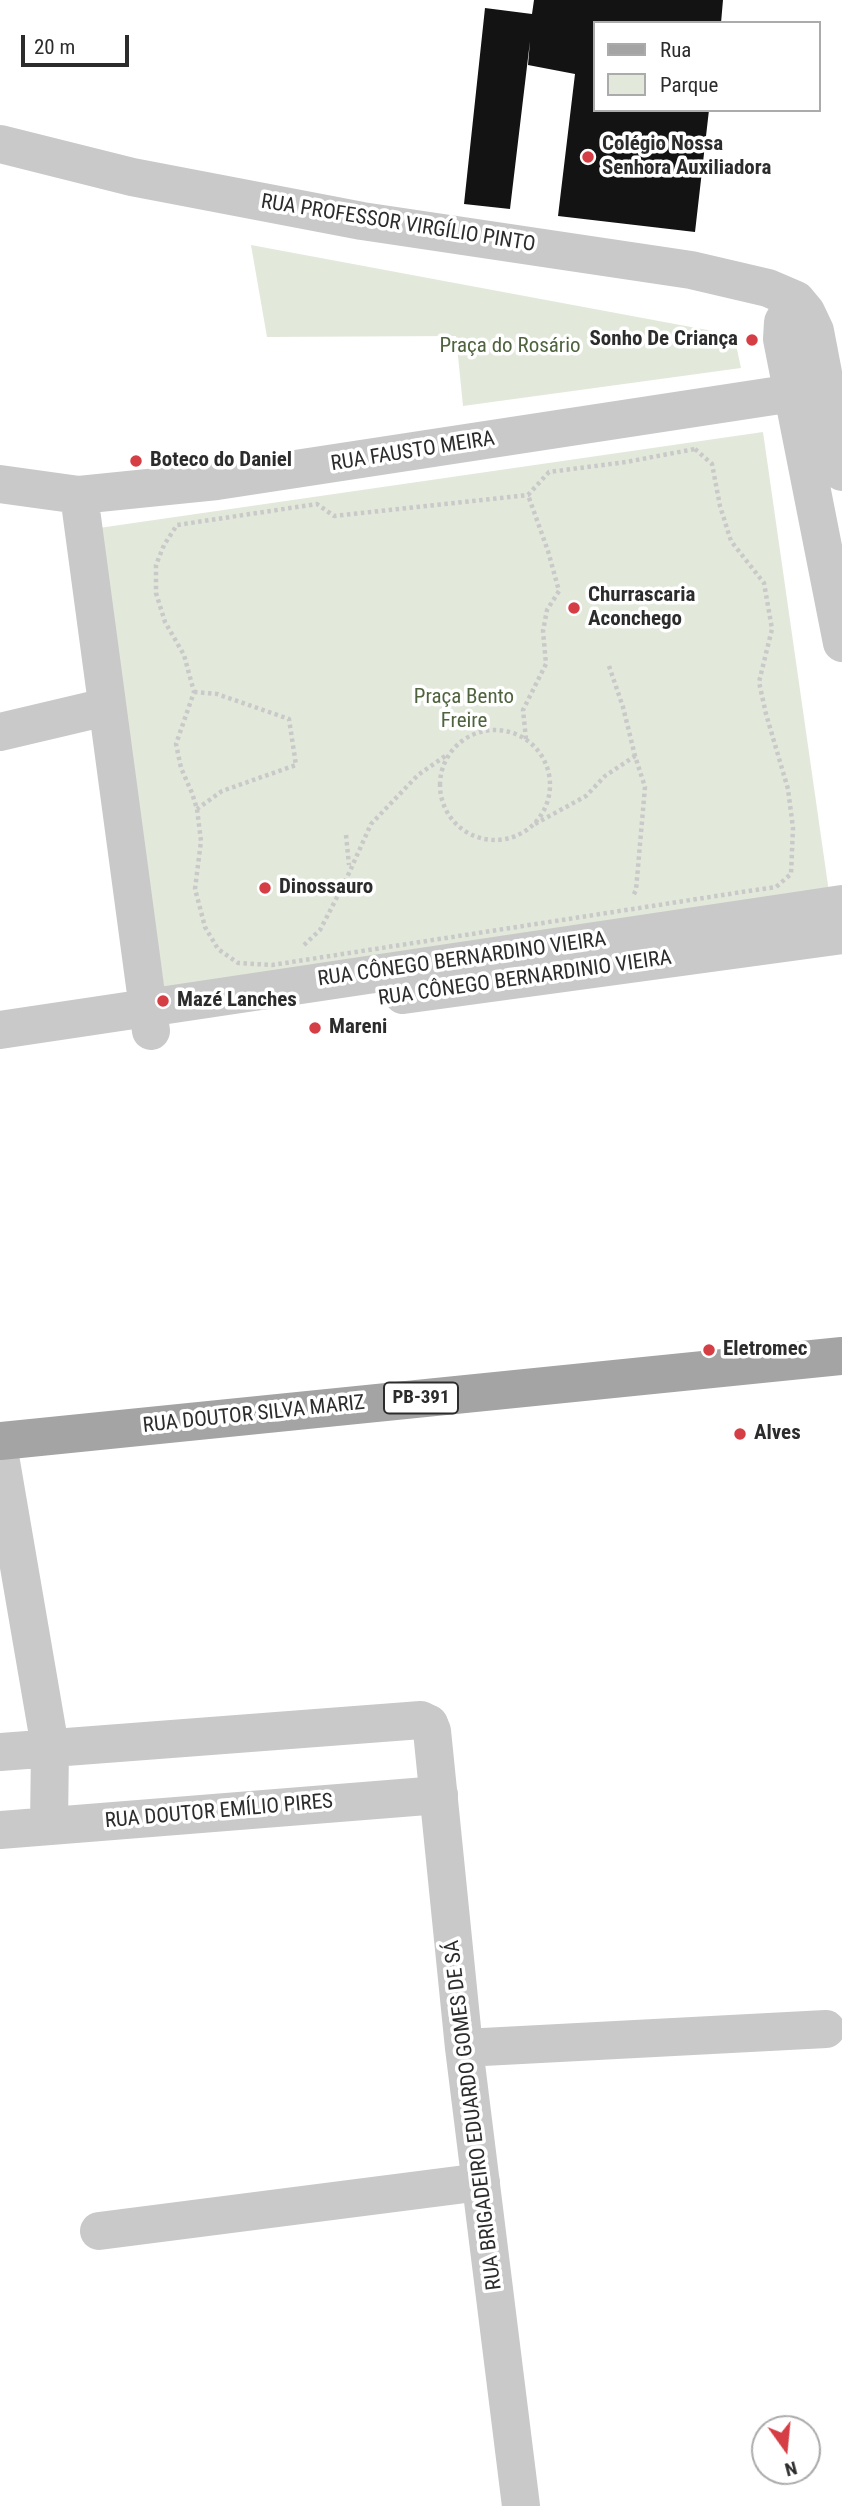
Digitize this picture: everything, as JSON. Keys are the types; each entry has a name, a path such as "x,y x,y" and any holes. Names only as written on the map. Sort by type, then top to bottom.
{"main road":[{"name":"RUA DOUTOR SILVA MARIZ","path":"0,1441 842,1356"}],"street":[{"name":"RUA PROFESSOR VIRGÍLIO PINTO","path":"0,144 132,177 362,221 691,270 768,288 815,331 810,391"},
{"path":"810,391 842,472"},
{"path":"810,391 842,643"},
{"name":"RUA FAUSTO MEIRA","path":"0,484 79,495 217,481 810,391"},
{"path":"79,495 150,1018"},
{"path":"0,732 106,706"},
{"name":"RUA CÔNEGO BERNARDINO VIEIRA","path":"0,1030 150,1018 842,904"},
{"name":"RUA CÔNEGO BERNARDINIO VIEIRA","path":"0,1057 150,1018 842,934"},
{"path":"0,1456 50,1747 49,1826"},
{"name":"RUA BRIGADEIRO EDUARDO GOMES DE SÁ","path":"50,1747 421,1720 429,1724 439,1795 464,2048 521,2506"},
{"path":"0,1752 50,1747"},
{"name":"RUA DOUTOR EMÍLIO PIRES","path":"0,1830 439,1795"},
{"path":"464,2048 826,2029"},
{"path":"99,2231 481,2182"}],"path":[{"path":"695,449 712,464 720,506 732,541 764,583 772,629 759,682 788,789 793,828 791,874 776,887 272,965 238,963 218,948 205,927 195,889 201,841 197,810 181,768 176,744 194,692 184,655 165,622 156,593 156,565 164,545 177,525 317,504 334,516 528,495 549,472 626,462 695,449"},
{"path":"526,738 523,710 546,664 543,631 547,610 559,591 528,495"},
{"path":"609,666 645,786 636,890 626,910"},
{"path":"194,692 217,694 289,719 296,765 222,791 197,810"},
{"path":"302,946 320,930 371,824 418,775 449,754 462,740 489,730 508,731 526,738 545,761 551,779 549,799 533,825"},
{"path":"449,754 442,769 439,788 449,816 463,830 480,838 498,840 517,836 586,796 605,776 635,756"},
{"path":"345,881 350,862 346,835"},
{"path":"284,963 293,955"}],"green space":[{"name":"Praça do Rosário","path":"251,245 734,335 741,368 463,406 456,336 267,337"},
{"name":"Praça Bento Freire","path":"763,432 829,892 164,988 99,528"}],"building":[{"name":"Colégio Nossa Senhora Auxiliadora","path":"534,0 723,0 721,21 594,21 594,112 709,112 695,232 558,216 575,74 528,65 530,41 510,209 464,204 485,8 532,14"}],"place":[{"name":"Colégio Nossa Senhora Auxiliadora","path":"588,157"},
{"name":"Sonho De Criança","path":"752,340"},
{"name":"Boteco do Daniel","path":"136,461"},
{"name":"Churrascaria Aconchego","path":"574,608"},
{"name":"Dinossauro","path":"265,888"},
{"name":"Mazé Lanches","path":"163,1001"},
{"name":"Mareni","path":"315,1028"},
{"name":"Eletromec","path":"709,1350"},
{"name":"Alves","path":"740,1434"}]}
